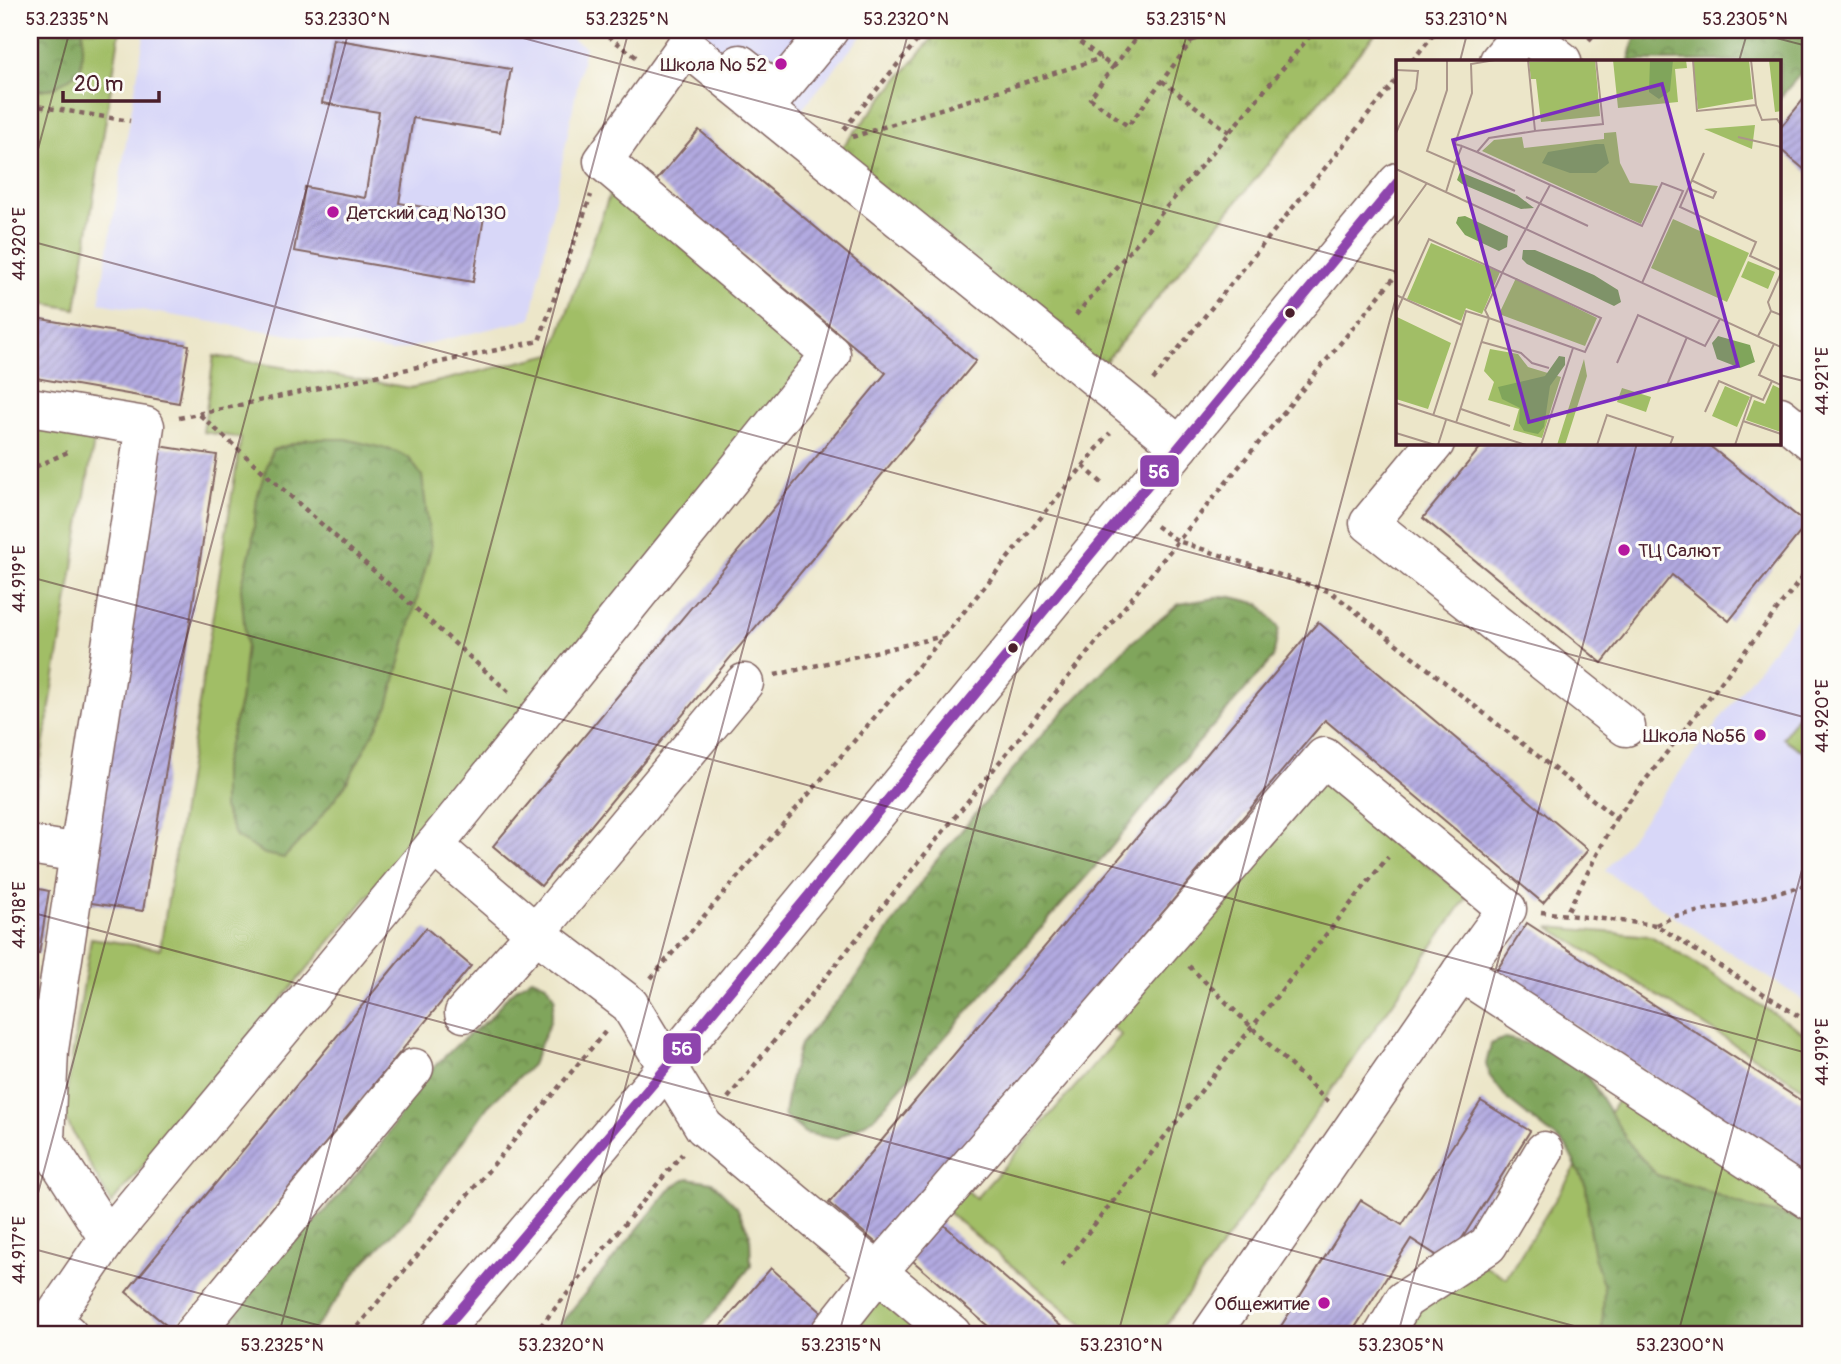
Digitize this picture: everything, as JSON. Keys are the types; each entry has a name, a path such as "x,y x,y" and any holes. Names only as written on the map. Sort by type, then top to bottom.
{"main road":[{"path":"697,30 769,100 827,150 1052,343 1180,446"},
{"path":"769,100 828,30"},
{"path":"1500,60 1524,31 1561,60"},
{"path":"54,1330 108,1238 434,846 831,354 603,161 686,46 769,100"},
{"path":"440,1334 667,1067 1396,184"},
{"path":"30,407 145,426 49,1050 45,1139 108,1238"},
{"path":"1782,418 1811,441"},
{"path":"1434,444 1369,523 1626,727"},
{"path":"464,1013 536,933 744,683"},
{"path":"829,1334 877,1273 1324,757 1507,908 1211,1334"},
{"path":"30,845 79,853"},
{"path":"434,846 536,933 629,1004 704,1127 952,1334"},
{"path":"1461,972 1811,1201"},
{"path":"193,1334 414,1068"},
{"path":"1384,1334 1404,1300 1488,1245 1544,1151"}],"path":[{"path":"600,30 662,79"},
{"path":"827,150 926,30"},
{"path":"1064,30 1113,67"},
{"path":"1141,30 1090,98 1128,126 1200,30"},
{"path":"1192,40 1227,30"},
{"path":"1052,343 1315,30"},
{"path":"1413,60 1437,30"},
{"path":"827,150 1102,58"},
{"path":"351,1334 945,635 1396,80"},
{"path":"1162,81 1229,132"},
{"path":"30,105 130,121"},
{"path":"145,426 539,341 603,161"},
{"path":"534,1334 1396,275"},
{"path":"199,414 537,718"},
{"path":"1129,507 1178,541 1331,592 1616,818"},
{"path":"1566,914 1616,818 1811,566"},
{"path":"744,683 945,635"},
{"path":"1062,1265 1410,829"},
{"path":"1656,925 1675,916 1729,906 1811,884"},
{"path":"1507,908 1656,925 1811,1024"},
{"path":"1163,941 1354,1127"}],"shaded area":[{"name":"Детский сад №130","path":"145,30 559,30 585,47 531,319 392,352 99,303"},
{"name":"Школа № 52","path":"680,30 866,30 795,118"},
{"name":"Школа №56","path":"1811,599 1811,1005 1605,871"}],"green space":[{"path":"30,30 120,30 76,309 30,301"},
{"path":"30,30 83,30 81,70 54,88 30,91"},
{"path":"939,30 1378,30 1100,368 838,152"},
{"path":"1637,30 1811,30 1811,61 1782,96 1782,60 1629,60"},
{"path":"612,188 816,359 111,1204 63,1114 91,938 160,949 241,438 203,432 214,356 411,388 552,354"},
{"path":"30,418 96,429 34,802 30,802"},
{"path":"308,439 346,439 395,451 409,458 422,476 431,548 388,706 346,784 284,858 265,854 236,837 223,808 223,766 240,702 246,645 241,588 252,545 257,497 272,450"},
{"path":"1228,596 1260,604 1279,628 1273,658 1176,768 1100,861 874,1118 836,1139 805,1133 784,1116 800,1044 852,984 934,863 1048,728 1126,647 1179,604"},
{"path":"1811,695 1811,757 1783,738"},
{"path":"1320,779 1467,897 1160,1334 1094,1334 944,1209 961,1185 976,1198 1121,1035 1106,1022"},
{"path":"1549,927 1651,936 1811,1037 1811,1093"},
{"path":"532,978 546,984 555,997 550,1022 532,1065 488,1106 410,1216 361,1266 310,1334 225,1334 240,1302 272,1263 326,1210 376,1152 410,1099 436,1065 490,1018 510,993"},
{"path":"1505,1038 1555,1050 1582,1067 1632,1148 1657,1175 1748,1207 1796,1218 1811,1229 1811,1334 1602,1334 1604,1287 1594,1257 1586,1186 1566,1146 1508,1100 1489,1075 1486,1064 1491,1044"},
{"path":"1620,1097 1811,1217 1811,1334 1398,1334 1409,1316 1484,1265 1506,1278"},
{"path":"688,1178 712,1182 737,1207 750,1235 751,1266 697,1334 552,1334 672,1187"},
{"path":"878,1294 930,1334 847,1334"}],"building":[{"path":"784,30 804,30 796,39"},
{"path":"333,39 511,69 500,132 413,118 399,203 484,217 473,282 294,251 305,187 365,198 379,112 322,103"},
{"path":"1811,90 1811,175 1782,151 1782,126"},
{"path":"699,130 976,361 541,886 493,846 886,373 656,181"},
{"path":"30,317 189,345 179,403 30,377"},
{"name":"ТЦ Салют","path":"1483,444 1707,444 1807,524 1729,621 1672,575 1602,663 1423,518"},
{"path":"159,446 217,455 143,911 85,902"},
{"path":"1318,622 1588,850 1543,903 1325,720 881,1247 829,1203"},
{"path":"30,887 49,891 39,954 30,952"},
{"path":"1527,923 1811,1107 1811,1178 1495,973"},
{"path":"426,928 471,966 172,1330 126,1292"},
{"path":"1481,1101 1530,1131 1447,1262 1411,1239 1351,1334 1276,1334 1361,1200 1402,1225"},
{"path":"937,1219 1070,1334 997,1334 906,1255"},
{"path":"771,1268 826,1316 811,1334 714,1334"}],"transit line":[{"name":"56","path":"440,1334 667,1067 1396,184"}],"place":[{"name":"Школа № 52","path":"781,64"},
{"name":"Детский сад №130","path":"333,212"},
{"name":"ТЦ Салют","path":"1624,550"},
{"name":"Школа №56","path":"1760,735"},
{"name":"Общежитие","path":"1324,1303"}]}
